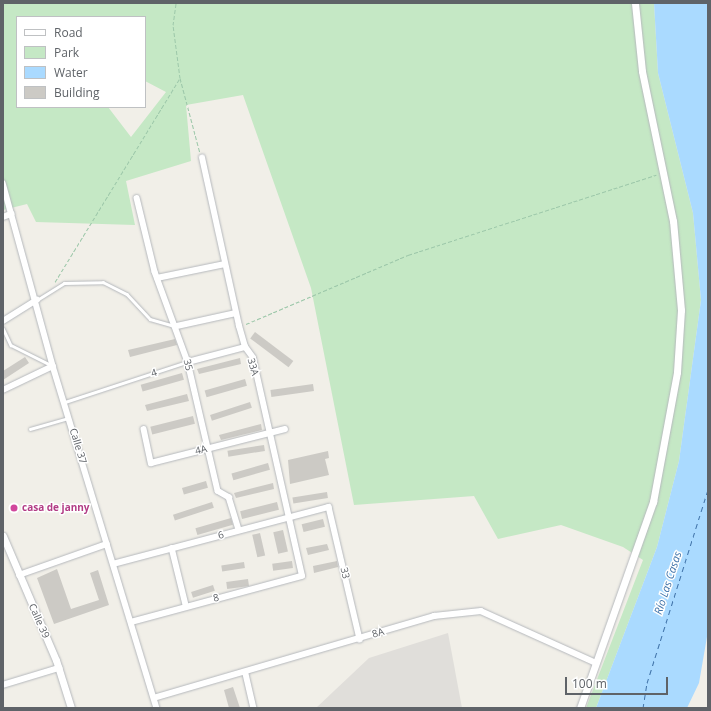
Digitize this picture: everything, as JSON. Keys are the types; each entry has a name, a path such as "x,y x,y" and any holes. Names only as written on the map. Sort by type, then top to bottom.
{"street":[{"path":"580,708 653,502 677,372 682,310 679,270 642,71 635,3"},
{"name":"33A","path":"202,158 239,326 245,347 253,358 267,434 302,576"},
{"name":"Calle 37","path":"3,184 37,300 53,366 157,708"},
{"name":"35","path":"137,198 157,278 177,326 188,362 218,491 229,497 239,530"},
{"path":"3,217 11,214"},
{"path":"157,278 225,264"},
{"path":"3,321 37,300"},
{"path":"177,326 236,313"},
{"name":"4","path":"188,362 245,347"},
{"path":"3,390 53,366"},
{"name":"4A","path":"144,429 151,463 285,429"},
{"name":"6","path":"113,564 329,507"},
{"name":"33","path":"329,507 360,638"},
{"name":"Calle 39","path":"3,536 59,668 71,708"},
{"path":"19,575 107,544"},
{"path":"172,548 186,605"},
{"name":"8","path":"131,622 186,605 302,576"},
{"name":"8A","path":"154,698 246,674 434,616 481,611 596,663"},
{"path":"3,685 59,668"},
{"path":"246,674 254,708"}],"lane":[{"path":"37,300 55,287 82,281 108,283 134,299 150,319 177,326"},
{"path":"3,328 11,345 53,366"},
{"name":"4","path":"64,402 188,362"},
{"path":"30,429 69,418"}],"path":[{"path":"176,3 173,25 180,78 202,158"},
{"path":"55,287 180,78"},
{"path":"239,326 408,256 662,173"}],"shaded area":[{"path":"448,633 462,708 316,708 369,658"}],"green space":[{"path":"3,3 654,3 658,73 693,213 701,300 679,461 657,547 596,708 586,708 643,560 623,547 561,525 498,539 474,496 354,505 311,288 243,95 186,105 191,161 126,181 135,225 36,222 27,204 3,210"}],"water":[{"name":"Río Las Casas","path":"654,3 708,3 708,631 699,683 687,708 596,708 657,547 679,461 701,300 693,213 658,73"}],"building":[{"path":"255,332 293,361 289,367 250,338"},
{"path":"175,339 177,345 130,357 128,350"},
{"path":"25,357 29,363 3,380 3,371"},
{"path":"240,358 241,364 199,374 197,369"},
{"path":"182,373 184,380 143,392 141,385"},
{"path":"245,379 247,386 207,397 205,391"},
{"path":"313,384 314,391 271,397 270,390"},
{"path":"187,394 189,401 147,411 145,405"},
{"path":"250,402 252,408 212,421 210,415"},
{"path":"193,416 195,424 152,434 150,427"},
{"path":"261,424 262,430 221,440 219,435"},
{"path":"264,445 265,451 228,457 227,451"},
{"path":"328,451 329,458 325,459 329,475 290,484 288,460"},
{"path":"268,463 270,470 233,480 231,473"},
{"path":"206,481 208,488 184,495 182,488"},
{"path":"273,483 274,489 236,498 234,493"},
{"path":"327,492 328,498 293,503 292,497"},
{"path":"212,502 214,508 175,520 173,515"},
{"path":"277,502 279,510 242,519 240,511"},
{"path":"231,518 233,525 197,535 195,528"},
{"path":"323,519 325,527 304,532 302,524"},
{"path":"283,530 288,551 278,554 273,532"},
{"path":"260,533 265,555 257,557 252,535"},
{"path":"327,544 329,550 308,555 306,548"},
{"path":"292,561 293,568 273,571 272,564"},
{"path":"337,561 338,567 314,573 313,566"},
{"path":"244,562 245,568 222,572 221,566"},
{"path":"57,569 71,609 99,600 90,573 98,570 109,605 54,624 37,578"},
{"path":"248,579 249,586 227,589 226,582"},
{"path":"213,585 215,591 193,598 191,592"},
{"path":"233,687 240,708 229,708 224,690"}],"ferry route":[{"path":"643,708 647,683 708,489"}],"place":[{"name":"casa de janny","path":"14,508"}]}
